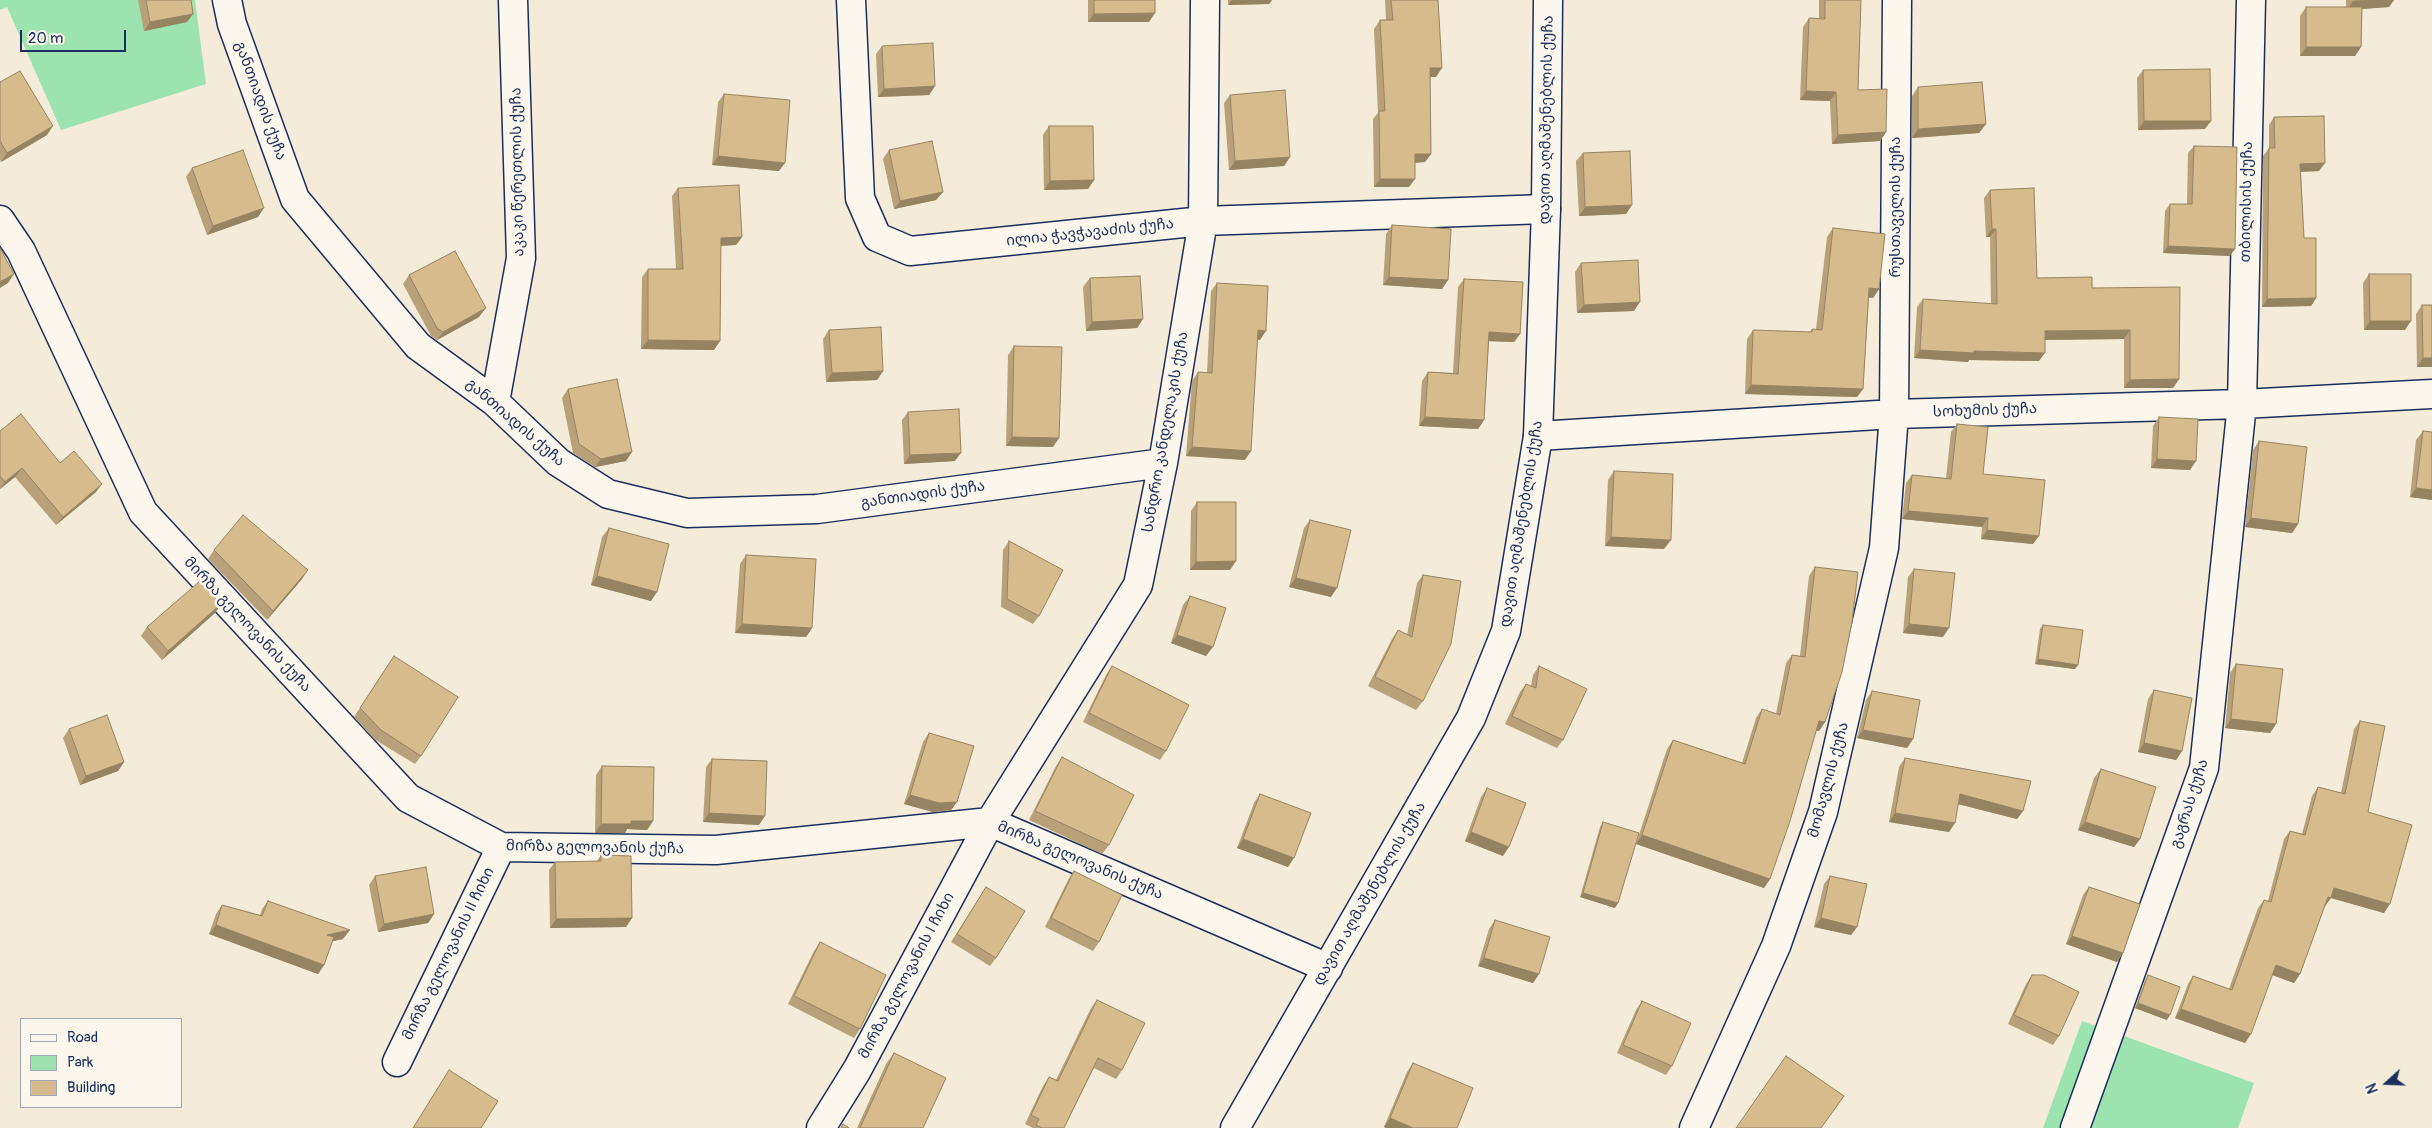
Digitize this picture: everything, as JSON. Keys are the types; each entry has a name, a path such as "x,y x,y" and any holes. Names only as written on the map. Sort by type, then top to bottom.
{"street":[{"name":"განთიადის ქუჩა","path":"227,0 232,24 296,199 418,346 495,402 558,462 608,494 687,513 817,509 1163,463"},
{"name":"აკაკი წერეთლის ქუჩა","path":"495,402 520,258 513,0"},
{"name":"ილია ჭავჭავაძის ქუჩა","path":"851,0 860,198 877,237 910,251 1203,221 1546,209"},
{"name":"სანდრო კანდელაკის ქუჩა","path":"990,822 1138,585 1163,463 1203,221 1205,0"},
{"name":"დავით აღმაშენებლის ქუჩა","path":"1235,1128 1471,718 1506,631 1538,436 1546,209 1548,0"},
{"name":"რუსთაველის ქუჩა","path":"1894,414 1897,0"},
{"name":"თბილისის ქუჩა","path":"2242,404 2251,0"},
{"name":"მირზა გელოვანის ქუჩა","path":"0,220 21,251 143,512 408,798 500,847 716,850 990,822 1328,968"},
{"name":"სოხუმის ქუჩა","path":"1538,436 1894,414 2242,404 2432,394"},
{"name":"გაგრას ქუჩა","path":"2075,1128 2204,768 2242,404"},
{"name":"მომავლის ქუჩა","path":"1694,1128 1776,946 1823,812 1884,548 1894,414"},
{"name":"მირზა გელოვანის I ჩიხი","path":"821,1128 857,1070 990,822"},
{"name":"მირზა გელოვანის II ჩიხი","path":"397,1062 500,847"}],"green space":[{"path":"0,0 195,0 206,84 61,130 7,7 0,10"},
{"path":"2082,1021 2254,1083 2238,1128 2043,1128"}],"building":[{"path":"146,0 191,0 193,14 150,22"},
{"path":"1094,0 1155,0 1155,13 1094,14"},
{"path":"1391,0 1438,0 1442,68 1430,68 1431,154 1415,154 1415,179 1380,179 1379,111 1385,111 1380,20 1393,20"},
{"path":"1825,0 1861,0 1858,90 1887,89 1886,132 1838,135 1836,92 1806,91 1809,18 1825,19"},
{"path":"2306,7 2362,7 2361,47 2306,47"},
{"path":"933,43 935,86 884,89 882,46"},
{"path":"2210,69 2211,121 2144,121 2143,70"},
{"path":"20,71 53,126 7,153 0,141 0,82"},
{"path":"1982,82 1986,124 1918,129 1918,87"},
{"path":"1285,90 1290,157 1235,161 1230,95"},
{"path":"724,94 790,100 785,163 718,156"},
{"path":"2324,116 2325,163 2300,164 2304,238 2316,238 2316,298 2267,299 2269,148 2275,148 2274,117"},
{"path":"1049,126 1093,126 1094,180 1050,181"},
{"path":"932,141 943,192 900,201 889,150"},
{"path":"2194,146 2237,147 2235,249 2168,246 2170,204 2192,204"},
{"path":"243,150 264,208 213,226 192,168"},
{"path":"1630,151 1632,205 1585,207 1583,153"},
{"path":"739,185 742,237 721,238 720,341 648,340 648,269 683,269 678,188"},
{"path":"2034,188 2037,278 2092,277 2092,288 2180,287 2179,379 2130,380 2130,330 2045,331 2045,353 1974,351 1974,353 1920,350 1923,299 1997,304 1996,229 1992,229 1990,190"},
{"path":"1392,225 1451,229 1448,280 1389,277"},
{"path":"1833,228 1885,234 1879,289 1869,288 1863,389 1751,385 1753,330 1812,332 1812,329 1822,330"},
{"path":"0,248 14,274 0,282"},
{"path":"455,251 486,308 443,332 437,328 409,275"},
{"path":"1638,260 1640,302 1584,305 1581,263"},
{"path":"2369,274 2411,274 2411,321 2370,321"},
{"path":"1140,276 1143,319 1092,322 1090,278"},
{"path":"1464,279 1523,282 1520,334 1489,332 1484,420 1425,417 1428,372 1458,374"},
{"path":"1217,283 1268,286 1266,331 1258,330 1251,451 1192,447 1198,372 1212,373"},
{"path":"2422,305 2432,305 2432,358 2423,358"},
{"path":"881,327 883,371 832,373 829,330"},
{"path":"1014,346 1062,347 1059,438 1012,437"},
{"path":"617,379 632,452 601,459 579,444 568,389"},
{"path":"959,409 961,453 910,455 908,412"},
{"path":"21,414 60,463 74,451 102,484 63,517 22,468 5,482 0,476 0,431"},
{"path":"2159,417 2198,419 2196,461 2157,459"},
{"path":"1957,424 1988,427 1983,474 2045,480 2039,536 1987,530 1988,518 1908,511 1912,475 1951,479"},
{"path":"2423,431 2432,432 2432,490 2416,488"},
{"path":"2259,441 2307,447 2298,524 2251,518"},
{"path":"1614,471 1673,474 1671,540 1611,537"},
{"path":"1197,502 1236,502 1236,561 1196,562"},
{"path":"243,515 308,570 273,611 214,550"},
{"path":"1310,520 1351,530 1337,588 1296,578"},
{"path":"609,528 669,544 657,592 597,576"},
{"path":"1009,541 1063,570 1039,616 1007,599"},
{"path":"746,555 816,559 812,628 742,624"},
{"path":"1815,567 1858,572 1852,622 1842,672 1825,722 1819,721 1790,821 1770,879 1642,835 1673,740 1745,764 1762,709 1780,715 1792,655 1805,657"},
{"path":"1914,569 1955,573 1949,628 1909,624"},
{"path":"1423,575 1461,581 1451,644 1423,701 1375,677 1398,630 1412,637"},
{"path":"200,581 221,604 168,651 147,627"},
{"path":"1190,596 1226,608 1213,647 1177,635"},
{"path":"2043,625 2083,630 2078,665 2038,659"},
{"path":"394,656 458,697 421,756 381,730 360,708"},
{"path":"2236,664 2283,669 2276,724 2231,719"},
{"path":"1112,666 1189,705 1166,751 1089,713"},
{"path":"1539,666 1587,689 1563,740 1512,716 1526,684 1536,688"},
{"path":"2154,690 2192,698 2182,751 2144,743"},
{"path":"1872,691 1920,700 1913,739 1863,730"},
{"path":"107,715 124,762 86,776 69,729"},
{"path":"2360,721 2385,726 2368,812 2412,825 2390,904 2334,888 2331,898 2328,897 2300,974 2276,965 2251,1034 2181,1009 2193,976 2232,990 2264,900 2271,902 2290,831 2305,835 2318,787 2345,794"},
{"path":"929,733 974,746 957,802 939,803 910,795"},
{"path":"1062,757 1134,795 1109,845 1035,811"},
{"path":"1905,758 2031,781 2023,811 1960,794 1955,823 1895,813"},
{"path":"712,759 767,761 765,816 709,813"},
{"path":"602,766 654,767 653,821 631,821 631,824 601,824"},
{"path":"2101,769 2156,787 2140,839 2085,822"},
{"path":"1487,788 1526,803 1509,847 1471,832"},
{"path":"1260,794 1311,813 1294,858 1243,839"},
{"path":"1603,822 1639,833 1618,903 1583,893"},
{"path":"601,855 631,856 632,918 556,919 555,862 601,861"},
{"path":"426,867 434,914 384,924 375,876"},
{"path":"1074,871 1122,895 1099,942 1051,918"},
{"path":"1830,876 1867,884 1857,927 1821,918"},
{"path":"986,887 1025,911 996,958 957,934"},
{"path":"2089,887 2140,904 2123,953 2072,936"},
{"path":"268,901 350,930 327,935 334,937 324,965 216,925 222,905 262,916"},
{"path":"1495,920 1550,937 1539,974 1484,958"},
{"path":"820,942 886,975 860,1029 794,996"},
{"path":"2032,975 2044,975 2079,992 2059,1036 2014,1015"},
{"path":"2148,975 2180,987 2170,1015 2138,1003"},
{"path":"1097,1000 1145,1023 1122,1070 1098,1058 1064,1128 1042,1128 1036,1125 1039,1119 1031,1115 1049,1077 1058,1081"},
{"path":"1642,1001 1691,1023 1672,1066 1623,1045"},
{"path":"894,1053 946,1078 923,1128 860,1128"},
{"path":"1786,1056 1844,1096 1821,1128 1736,1128"},
{"path":"1413,1063 1473,1088 1457,1128 1413,1128 1390,1118"},
{"path":"449,1070 498,1101 481,1128 413,1128"},
{"path":"843,1124 849,1128 841,1128"}]}
